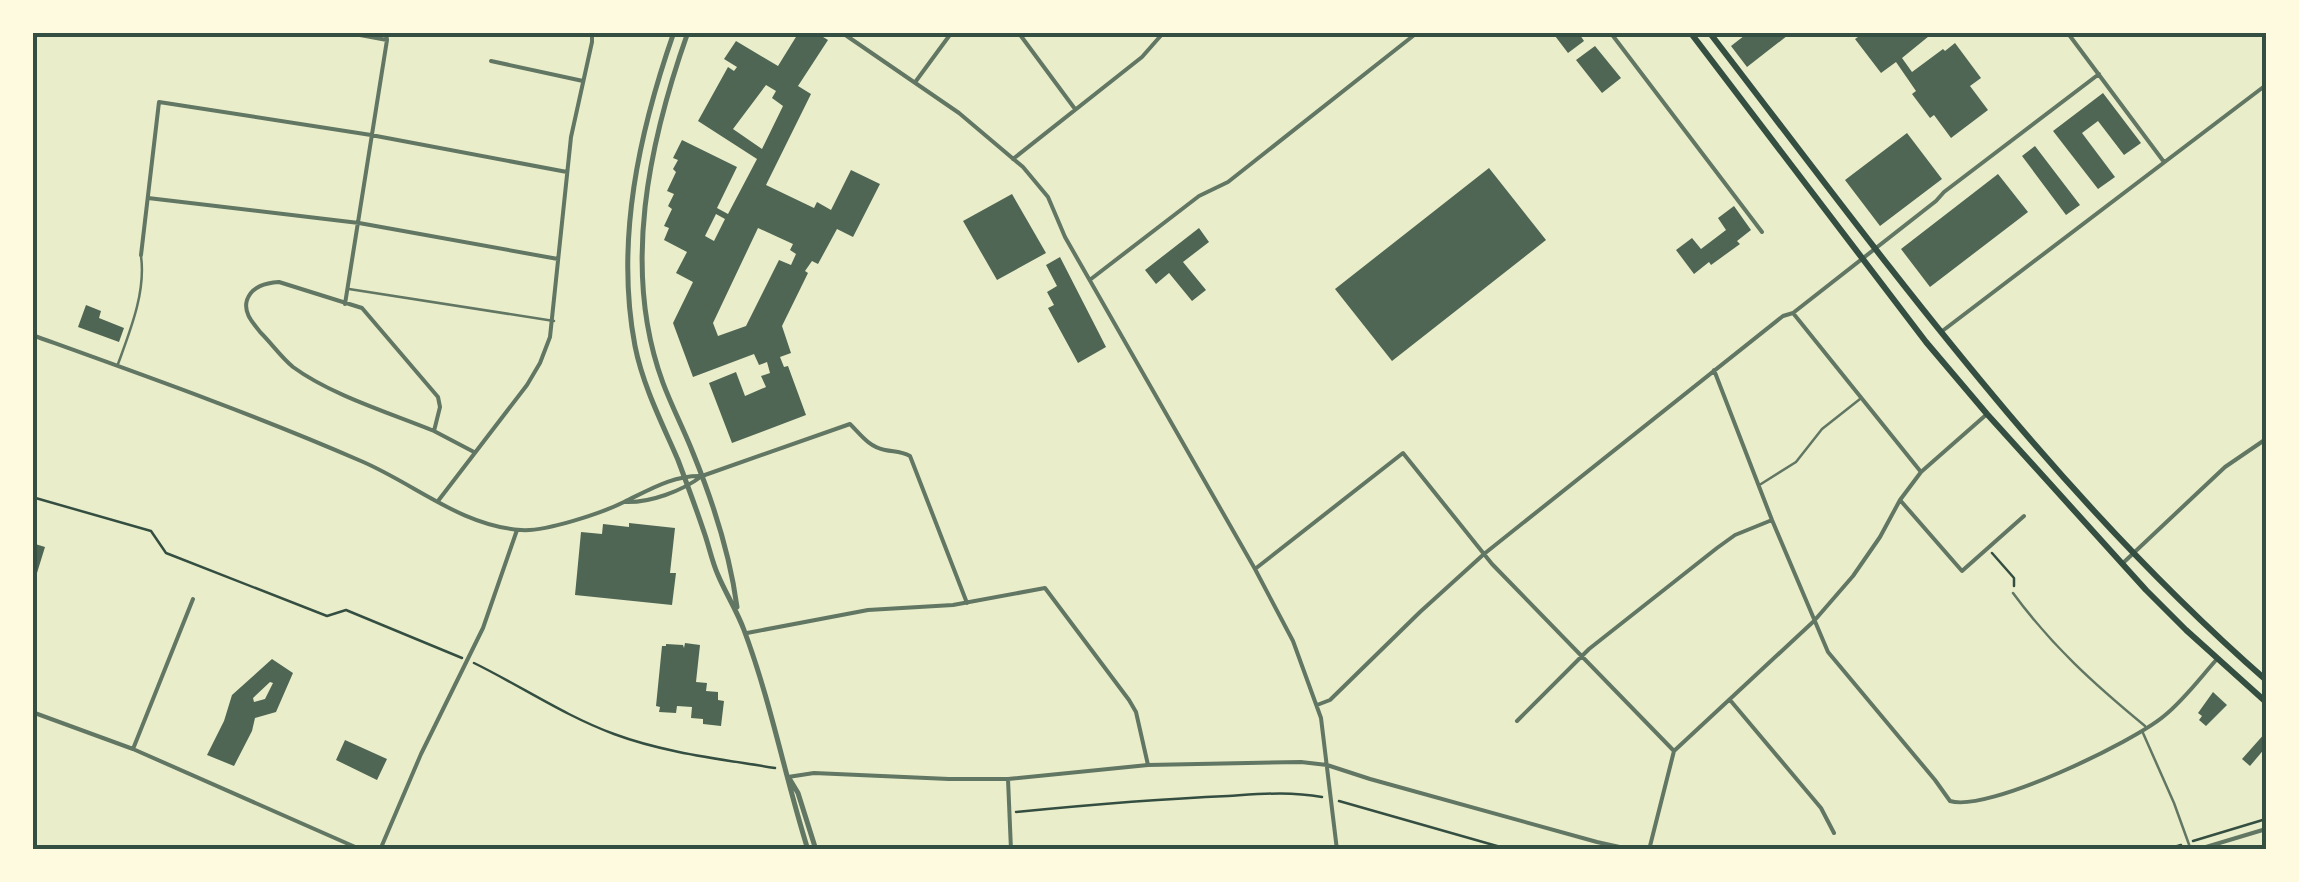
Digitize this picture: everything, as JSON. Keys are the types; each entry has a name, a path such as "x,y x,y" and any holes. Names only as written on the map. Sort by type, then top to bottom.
{"main road":[{"path":"1690,32 1926,342 2122,564 2266,702"},
{"path":"1709,32 1941,332 2015,421 2133,553 2266,680"}],"street":[{"path":"344,32 387,40"},
{"path":"345,304 386,32"},
{"path":"438,501 534,374 546,350 554,321 567,172 592,32"},
{"path":"674,32 642,143 630,229 629,305 644,381 684,475 718,575 746,634 808,850"},
{"path":"688,32 658,128 644,226 644,306 663,383 702,476 732,568 738,615"},
{"path":"841,32 959,113 1041,187 1065,237 1293,641 1318,706 1337,850"},
{"path":"915,82 952,32"},
{"path":"1018,32 1075,110"},
{"path":"1013,159 1142,56 1164,32"},
{"path":"1090,280 1199,196 1228,182 1418,32"},
{"path":"1610,32 1762,232"},
{"path":"2067,32 2164,162"},
{"path":"492,61 582,81"},
{"path":"1318,706 1330,700 1484,554 1783,316 1793,314 2099,74"},
{"path":"1941,332 2266,85"},
{"path":"141,255 159,102 372,135 567,172"},
{"path":"148,198 358,224 559,259"},
{"path":"434,431 440,407 438,397 362,308 279,282 257,287 250,294 247,314 295,368 474,452"},
{"path":"1793,314 1921,472"},
{"path":"32,334 322,444 394,475 480,523 517,530 552,526 625,502 684,475 702,476"},
{"path":"1714,370 1828,652 1950,801 1965,803 2046,778 2120,745 2176,704 2217,658"},
{"path":"1648,850 1674,751 1814,621 1853,576 1921,472 1988,414"},
{"path":"625,502 688,486 702,476 850,424 870,444 910,456 967,603"},
{"path":"2122,564 2225,467 2266,439"},
{"path":"1255,569 1403,453 1484,554 1674,751"},
{"path":"1900,500 1962,571 2024,516"},
{"path":"1517,721 1582,656 1717,548 1735,535 1772,520"},
{"path":"380,850 421,754 483,628 517,530"},
{"path":"746,634 868,610 967,603 1045,588 1136,712 1148,765"},
{"path":"133,749 193,599"},
{"path":"1730,700 1821,808 1834,834"},
{"path":"32,712 133,749 362,850"},
{"path":"787,774 949,779 1008,778 1148,765 1327,765 1632,850"},
{"path":"787,774 798,792 816,850"},
{"path":"1008,778 1010,850"},
{"path":"2193,850 2266,828"},
{"path":"1596,850 1598,842"}],"lane":[{"path":"117,366 134,319 141,255"},
{"path":"348,289 554,321"},
{"path":"1759,485 1796,462 1822,429 1862,398"},
{"path":"2012,593 2045,635 2145,730 2193,850"}],"path":[{"path":"32,496 151,531 166,552 326,616 346,610 466,660 614,734 787,774"},
{"path":"1987,549 2014,578 2012,593"},
{"path":"1010,813 1146,799 1297,792 1511,850"},
{"path":"2163,850 2266,820"}],"building":[{"path":"799,32 815,32 828,40 798,86 811,94 766,185 814,208 817,202 831,210 851,170 880,184 853,237 837,229 818,264 812,261 805,271 808,273 782,326 791,353 780,357 784,367 788,366 806,415 732,443 709,383 736,372 745,396 766,387 761,376 770,373 767,362 759,365 754,354 693,377 673,323 693,282 676,273 687,252 664,240 669,228 664,226 672,209 668,206 674,194 667,191 676,172 673,169 678,160 673,158 682,140 737,167 717,208 728,214 757,159 698,121 728,67 734,71 737,67 724,59 736,41 778,66","holes":["766,85 776,91 772,98 783,106 762,149 733,129","716,214 725,219 714,241 705,236","758,228 793,244 790,250 796,254 791,265 779,260 746,326 718,336 713,323"]},
{"path":"1552,32 1578,32 1584,41 1568,53"},
{"path":"1749,32 1792,32 1747,67 1731,46"},
{"path":"1855,32 1934,32 1902,58 1912,72 1955,43 1981,78 1970,86 1988,110 1951,138 1912,94 1916,91 1896,62 1881,73 1855,39"},
{"path":"1595,46 1621,78 1602,93 1576,60"},
{"path":"2103,93 2141,143 2124,155 2098,121 2082,133 2115,177 2098,189 2053,131"},
{"path":"1907,133 1942,179 1880,226 1845,180"},
{"path":"2035,146 2080,205 2066,215 2022,156"},
{"path":"1489,168 1546,240 1392,361 1335,289"},
{"path":"1998,174 2028,212 1930,287 1901,249"},
{"path":"1012,194 1046,253 997,280 963,221"},
{"path":"1734,206 1751,230 1737,241 1740,244 1694,274 1676,250 1692,238 1701,249 1726,230 1718,218"},
{"path":"1199,228 1209,242 1183,262 1206,290 1192,301 1169,273 1156,284 1145,270"},
{"path":"1060,257 1106,347 1078,363 1048,308 1054,305 1047,292 1057,286 1046,265"},
{"path":"86,305 101,311 99,318 124,328 119,342 78,327"},
{"path":"629,523 675,528 670,573 676,573 672,605 575,595 581,532 602,534 603,524 629,527"},
{"path":"32,543 45,547 33,586 32,586"},
{"path":"685,643 700,645 696,682 707,683 706,691 718,692 718,700 724,701 721,726 691,718 692,707 677,706 676,713 659,712 660,707 656,706 662,646 684,648"},
{"path":"272,659 293,673 276,712 255,718 234,766 207,755 232,695","holes":["273,683 265,699 254,702 253,698"]},
{"path":"2213,692 2227,705 2206,726 2198,713"},
{"path":"2266,732 2266,747 2250,766 2242,759"},
{"path":"345,740 387,759 377,780 336,760"}]}
